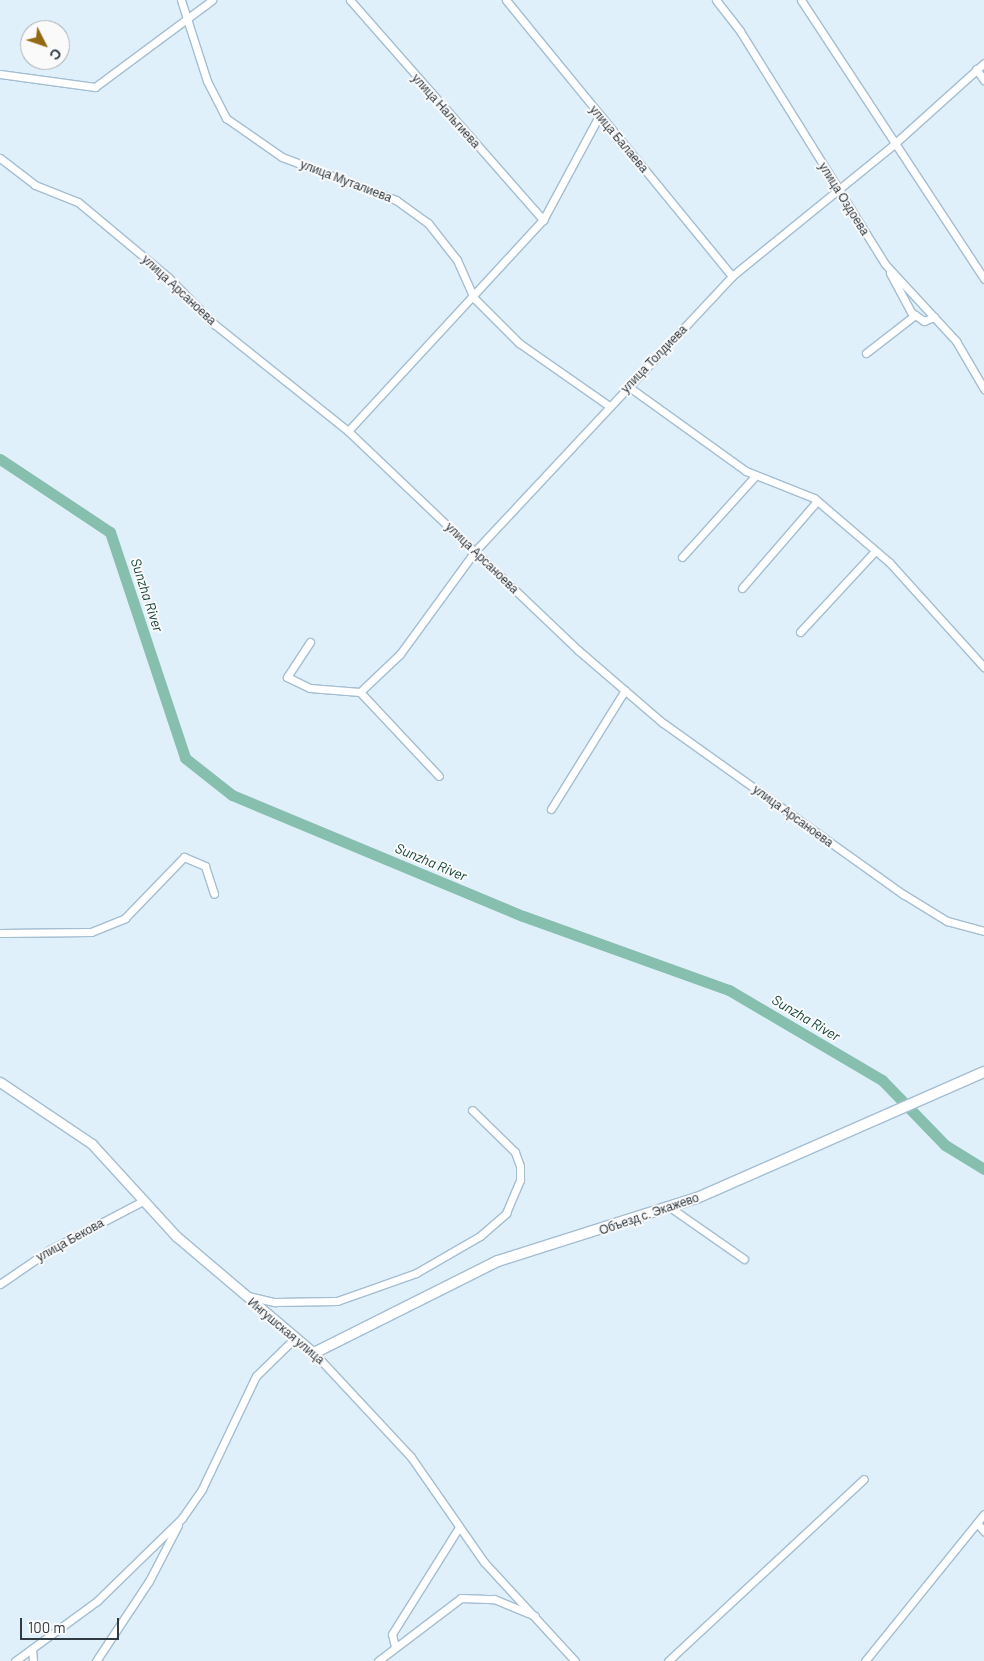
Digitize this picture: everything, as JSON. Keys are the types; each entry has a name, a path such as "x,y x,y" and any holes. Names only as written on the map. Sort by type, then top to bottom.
{"main road":[{"name":"Объезд с. Экажево","path":"314,1353 498,1261 671,1208 984,1072"}],"street":[{"name":"улица Муталиева","path":"181,0 207,81 226,118 282,157 396,200 434,230 457,260 474,298 519,343 608,405"},
{"path":"0,74 95,87 212,0"},
{"name":"улица Нальгиева","path":"350,0 544,220"},
{"name":"улица Балаева","path":"506,0 598,116 732,276"},
{"name":"улица Оздоева","path":"716,0 740,31 885,264 956,341 984,389"},
{"path":"801,0 893,145 984,279"},
{"name":"улица Толдиева","path":"360,692 400,654 475,552 608,405 629,387 732,276 837,188 893,145 984,63"},
{"path":"976,69 984,80"},
{"path":"348,431 474,298 544,220 598,116"},
{"name":"улица Арсаноева","path":"0,158 35,184 78,202 168,278 214,324 348,431 475,552 663,723 903,894 947,920 984,931"},
{"path":"885,264 915,315 924,321 934,317"},
{"path":"866,353 915,315"},
{"path":"629,387 756,475 817,501 876,551 984,667"},
{"path":"682,557 756,475"},
{"path":"742,588 817,501"},
{"path":"800,632 876,551"},
{"path":"310,642 287,677 310,688 360,692 439,776"},
{"path":"551,808 625,690"},
{"path":"0,933 71,934 99,929 125,918 184,857 205,866 214,894"},
{"name":"Ингушская улица","path":"0,1082 92,1144 143,1201 243,1295 314,1353 411,1457 484,1562 541,1618 575,1661"},
{"path":"243,1295 276,1302 337,1301 416,1273 480,1236 506,1213 520,1180 520,1166 515,1152 472,1110"},
{"name":"улица Бекова","path":"0,1284 51,1249 143,1201"},
{"path":"671,1208 744,1259"},
{"path":"96,1661 149,1581 182,1518 202,1489 256,1376 295,1338"},
{"path":"668,1661 864,1479"},
{"path":"865,1661 984,1514"},
{"path":"15,1661 97,1601 182,1518"},
{"path":"977,1523 984,1531"},
{"path":"395,1647 392,1634 459,1527"},
{"path":"378,1661 461,1598 494,1599 541,1618"},
{"path":"32,1649 33,1661"}],"waterway":[{"name":"Sunzha River","path":"0,459 110,532 185,758 232,795 523,916 729,990 882,1080 945,1145 984,1169"}]}
